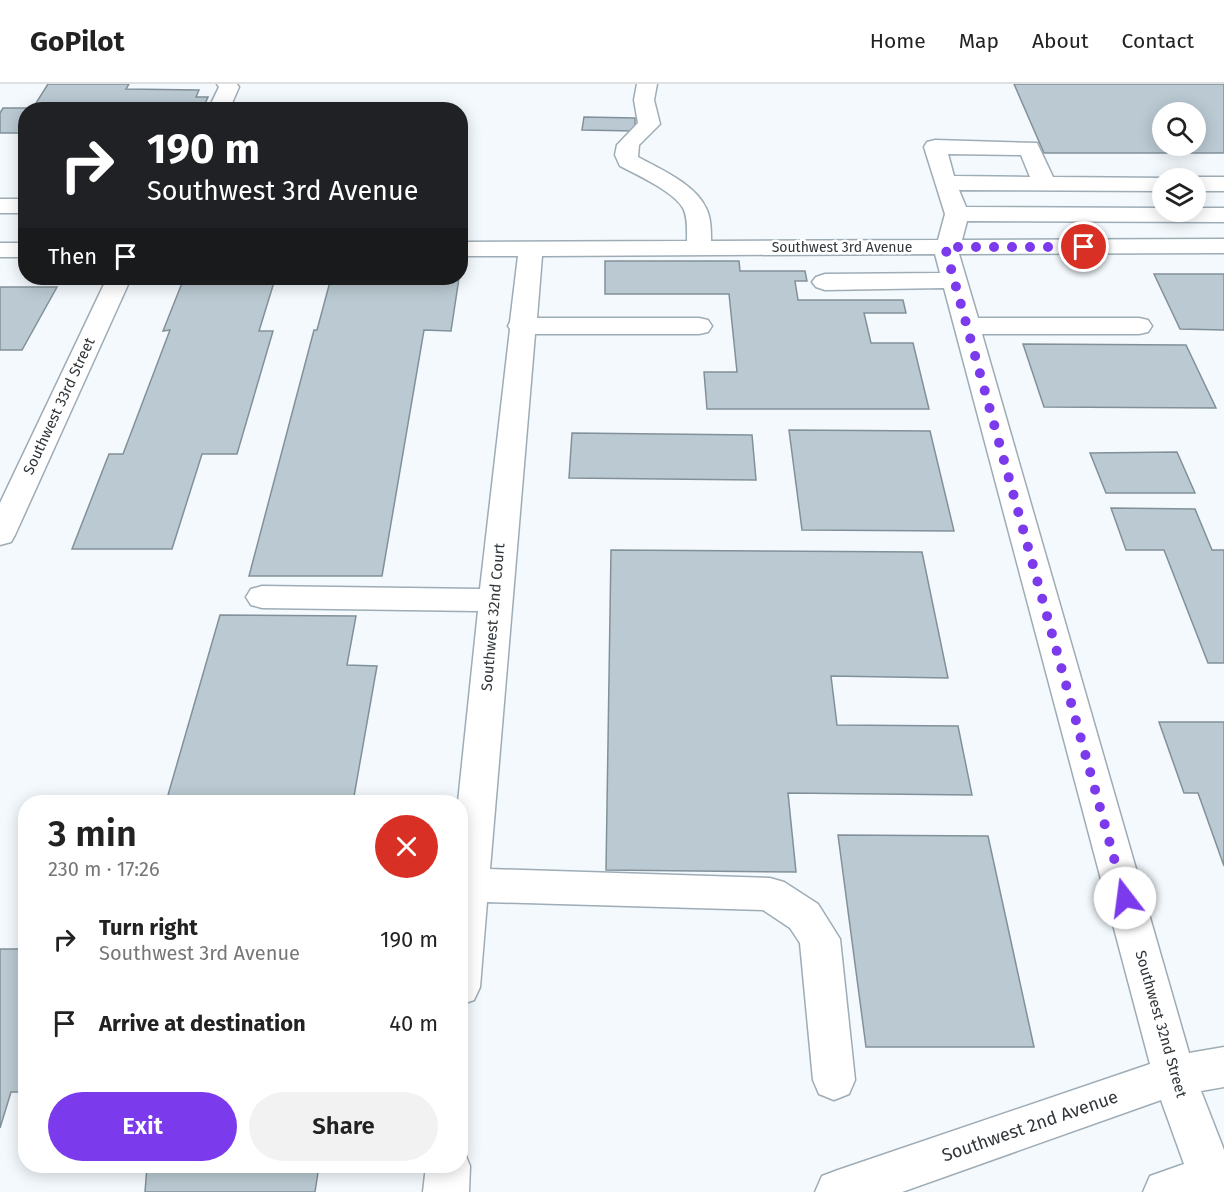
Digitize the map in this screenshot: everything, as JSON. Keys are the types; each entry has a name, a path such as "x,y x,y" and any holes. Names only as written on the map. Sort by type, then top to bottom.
{"street":[{"path":"221,102 228,87 227,84"},
{"path":"647,84 644,100 649,124 626,145 624,152 628,161 644,169 694,204 698,218 699,248"},
{"path":"945,247 952,236 957,214 935,147 1029,148 1044,183"},
{"path":"945,183 1152,184"},
{"path":"1206,184 1224,184"},
{"path":"0,206 18,206"},
{"path":"957,214 1224,215"},
{"name":"Southwest 3rd Avenue","path":"468,249 1224,246"},
{"name":"Southwest 32nd Street","path":"945,247 1174,1076 1217,1174"},
{"name":"Southwest 32nd Court","path":"468,885 521,326 531,248"},
{"path":"0,250 18,250"},
{"path":"825,282 954,280"},
{"name":"Southwest 33rd Street","path":"0,535 115,285"},
{"path":"521,326 699,327"},
{"path":"967,326 1139,326"},
{"path":"262,597 495,600"},
{"path":"468,885 771,894 804,916 820,939 834,1080"},
{"name":"Southwest 2nd Avenue","path":"838,1192 1174,1076 1224,1067"},
{"path":"446,1192 447,1173"},
{"path":"1166,1192 1217,1174"}],"building":[{"path":"48,84 129,84 126,89 199,90 196,97 208,97 206,102 37,102"},
{"path":"1014,84 1224,84 1224,153 1206,153 1206,102 1152,102 1152,153 1044,153"},
{"path":"3,108 18,108 18,133 0,133 0,113"},
{"path":"584,117 635,118 635,131 582,130"},
{"path":"605,261 739,261 740,271 805,271 807,281 795,281 798,300 903,300 906,313 864,313 871,343 913,343 929,409 707,409 704,372 737,372 729,294 605,294"},
{"path":"1154,274 1224,274 1224,330 1180,329"},
{"path":"181,285 273,285 259,331 273,331 237,454 202,454 172,549 72,549 109,454 123,454 170,330 163,331"},
{"path":"329,285 458,285 451,331 424,330 382,576 249,576 314,330 317,330"},
{"path":"0,287 57,287 22,350 0,350"},
{"path":"1023,344 1186,345 1216,408 1044,407"},
{"path":"789,430 930,431 954,531 802,530"},
{"path":"572,433 752,435 756,480 569,478"},
{"path":"1177,452 1195,493 1106,493 1090,453"},
{"path":"1111,508 1195,509 1212,550 1224,550 1224,663 1208,663 1164,550 1126,550"},
{"path":"611,550 922,552 948,678 831,676 837,725 958,726 972,795 788,793 796,872 606,870"},
{"path":"220,615 356,616 347,665 377,666 354,795 168,795"},
{"path":"1159,722 1224,722 1224,866 1198,793 1184,793"},
{"path":"838,835 988,836 1034,1047 866,1047"},
{"path":"0,949 18,949 18,1092 11,1092 0,1128"},
{"path":"146,1173 318,1173 315,1192 145,1192"}],"route":[{"path":"1084,247 945,247 1125,898"}]}
